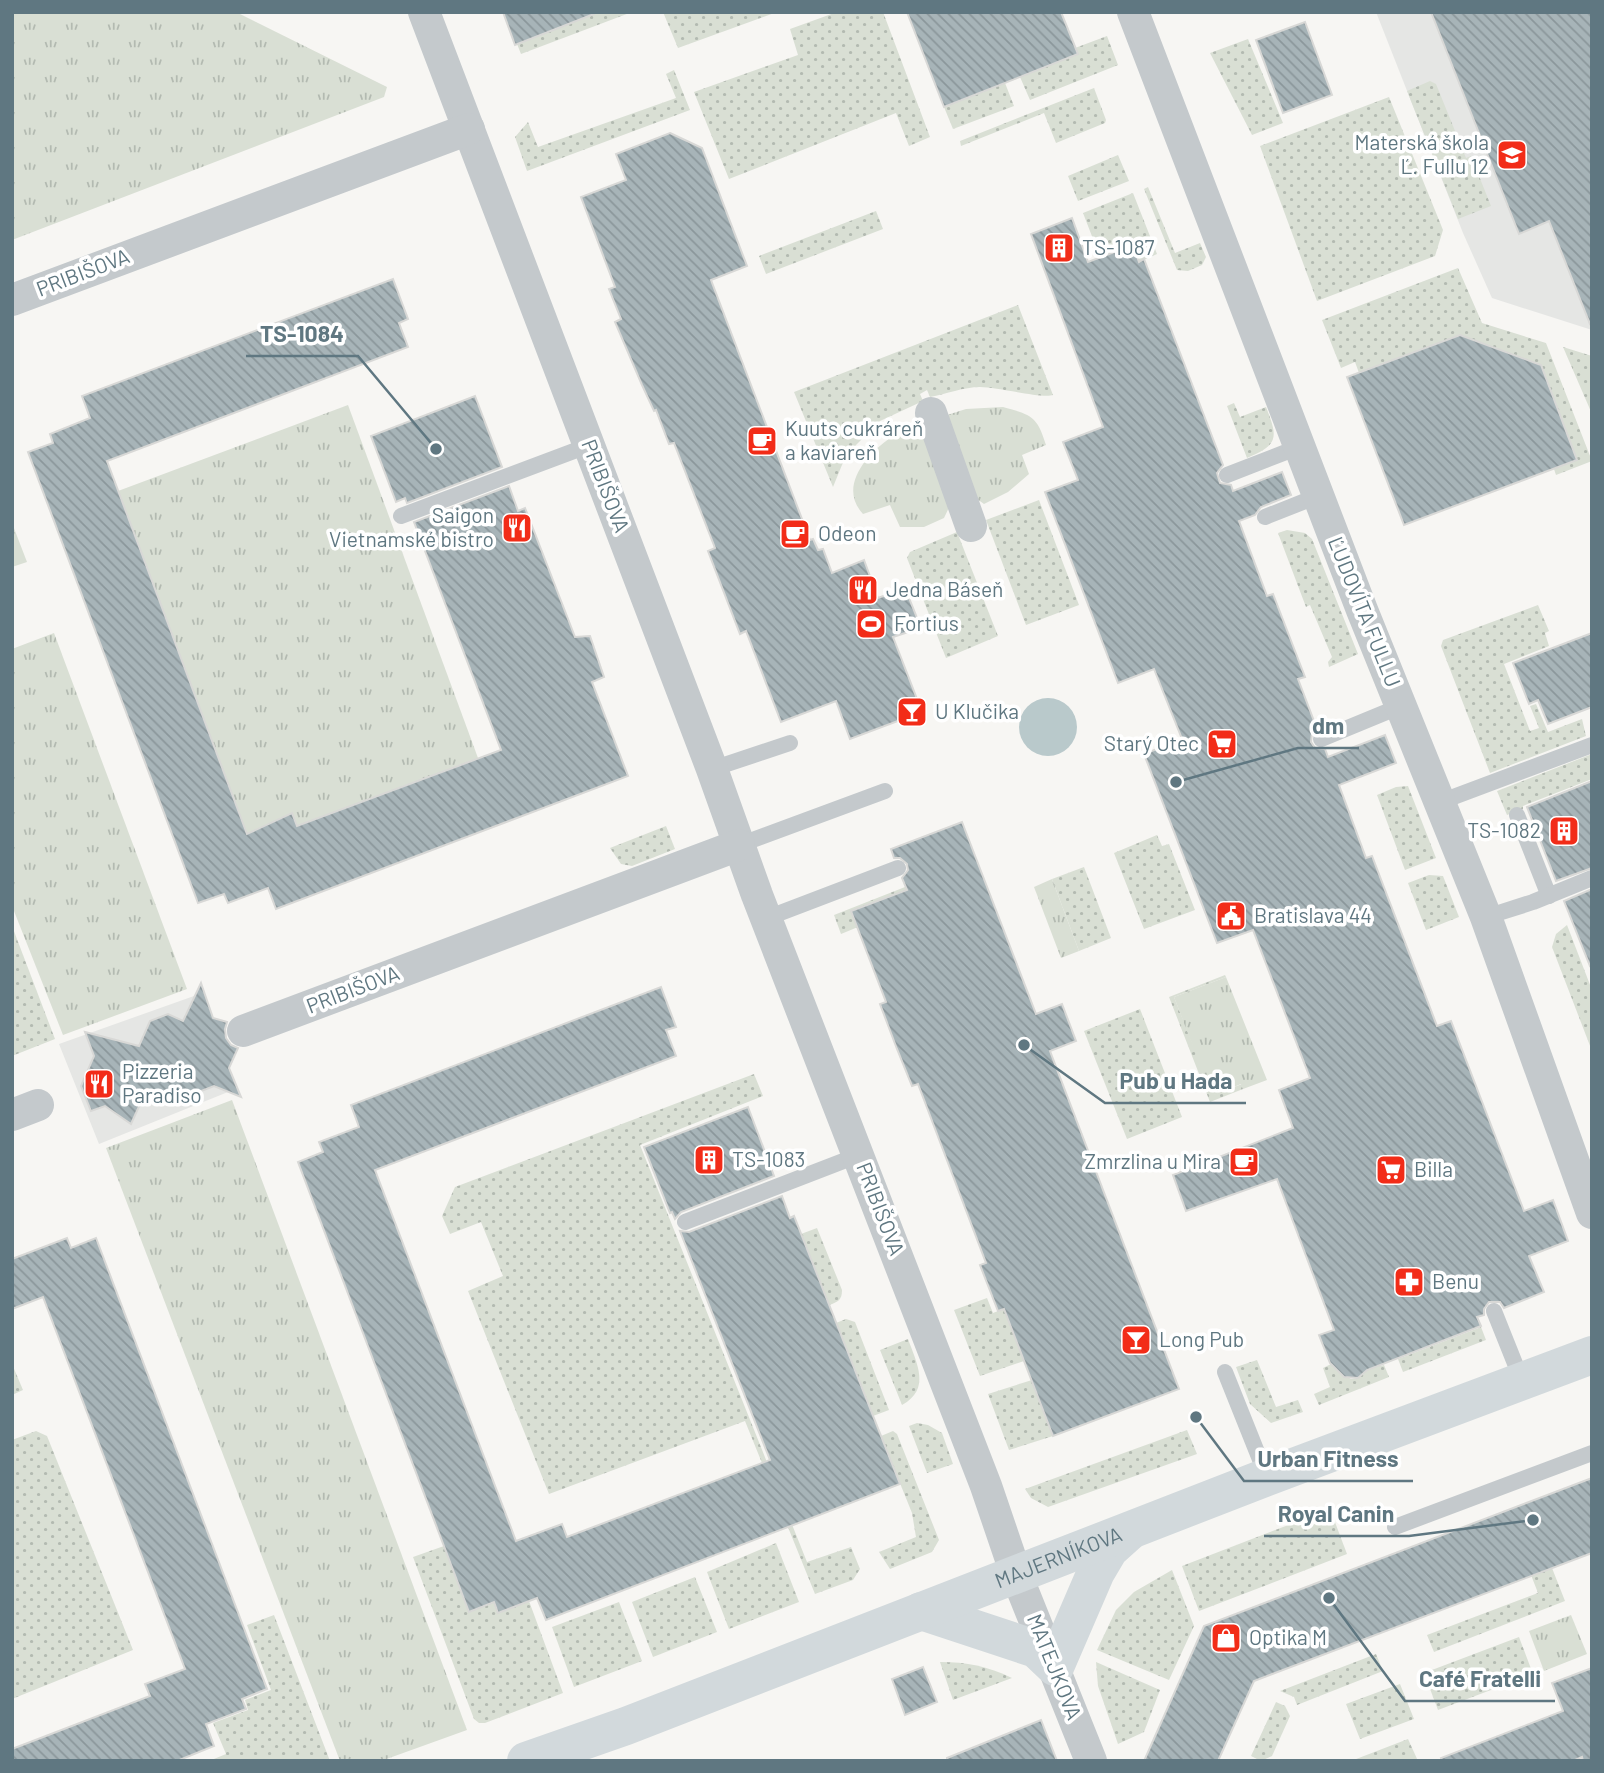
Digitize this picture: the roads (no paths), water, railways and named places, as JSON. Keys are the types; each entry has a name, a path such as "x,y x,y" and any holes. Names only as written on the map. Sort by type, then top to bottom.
{"street":[{"name":"PRIBIŠOVA","path":"424,12 590,445 766,918 986,1486 1016,1574"},
{"name":"ĽUDOVÍTA FULLU","path":"1133,12 1318,496 1583,1158 1592,1213"},
{"name":"PRIBIŠOVA","path":"12,300 469,129"},
{"path":"931,413 971,526"},
{"name":"PRIBIŠOVA","path":"243,1031 739,845"},
{"name":"MAJERNÍKOVA","path":"526,1761 626,1726 1267,1477 1592,1355"},
{"path":"921,1611 1036,1649 1055,1667 1096,1572 1109,1550 1135,1528"},
{"name":"MATEJKOVA","path":"1016,1574 1091,1761"}],"lane":[{"path":"401,516 590,445"},
{"path":"1227,475 1299,447"},
{"path":"1265,517 1318,496"},
{"path":"1321,739 1401,706"},
{"path":"712,769 790,743"},
{"path":"1440,802 1592,745"},
{"path":"739,845 885,791"},
{"path":"1517,815 1549,896"},
{"path":"766,918 898,868"},
{"path":"1486,917 1592,878"},
{"path":"685,1222 859,1155"},
{"path":"1494,1311 1522,1381"},
{"path":"1225,1371 1267,1477"},
{"path":"1395,1527 1592,1453"}],"place":[{"name":"Materská škola Ľ. Fullu 12","path":"1512,155"},
{"name":"TS-1087","path":"1059,248"},
{"name":"Kuuts cukráreň a kaviareň","path":"762,441"},
{"name":"TS-1084","path":"436,449"},
{"name":"Saigon Vietnamské bistro","path":"517,528"},
{"name":"Odeon","path":"795,534"},
{"name":"Jedna Báseň","path":"863,590"},
{"name":"Fortius","path":"871,624"},
{"name":"U Klučika","path":"912,712"},
{"name":"Starý Otec","path":"1222,744"},
{"name":"dm","path":"1176,782"},
{"name":"TS-1082","path":"1564,831"},
{"name":"Bratislava 44","path":"1231,916"},
{"name":"Pub u Hada","path":"1024,1045"},
{"name":"Pizzeria Paradiso","path":"99,1084"},
{"name":"TS-1083","path":"709,1160"},
{"name":"Zmrzlina u Mira","path":"1244,1162"},
{"name":"Billa","path":"1391,1170"},
{"name":"Benu","path":"1409,1282"},
{"name":"Long Pub","path":"1136,1340"},
{"name":"Urban Fitness","path":"1196,1417"},
{"name":"Royal Canin","path":"1533,1520"},
{"name":"Café Fratelli","path":"1329,1598"},
{"name":"Optika M","path":"1226,1638"}]}
